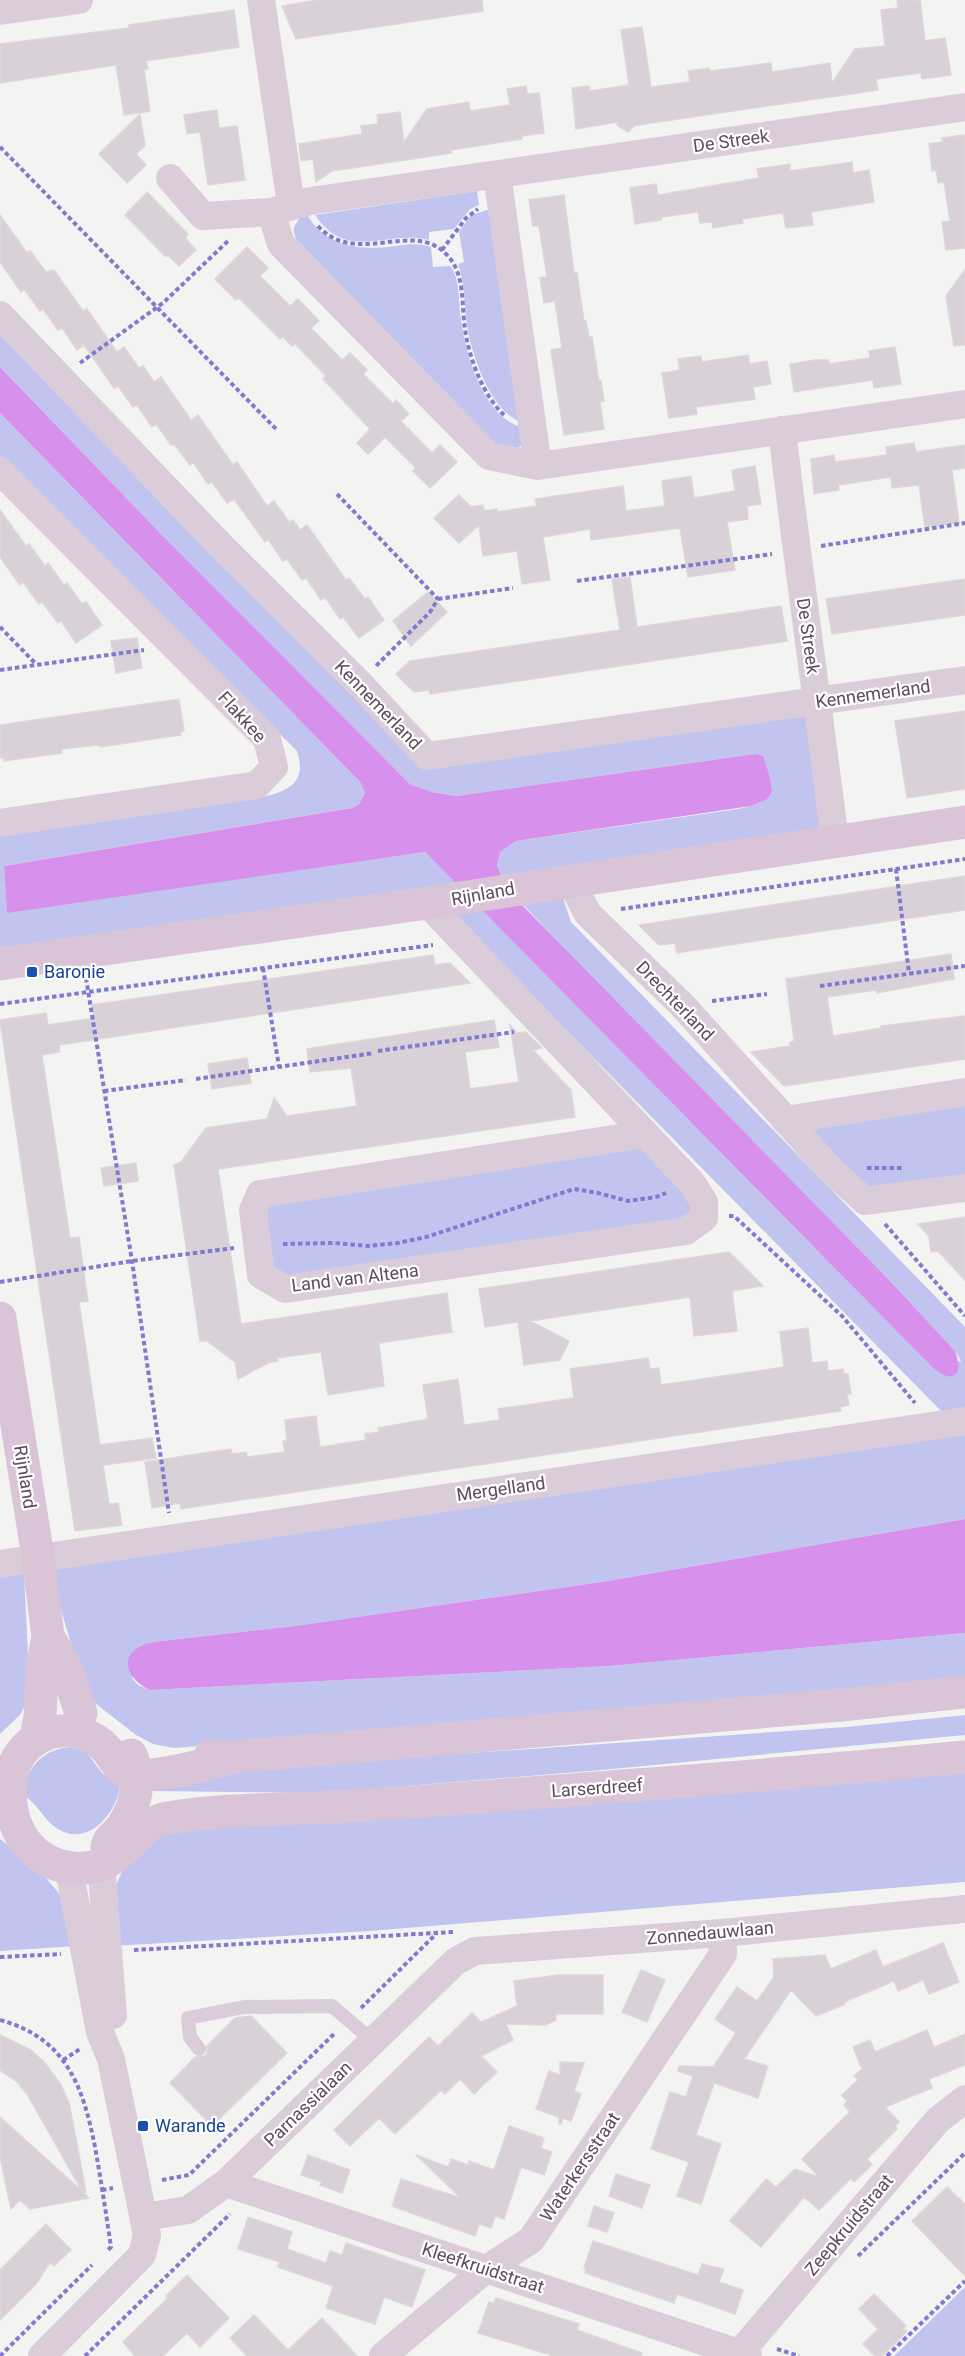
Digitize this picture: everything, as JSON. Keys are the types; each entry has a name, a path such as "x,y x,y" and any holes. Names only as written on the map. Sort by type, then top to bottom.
{"main road":[{"name":"Rijnland","path":"0,964 461,898 965,822"},
{"name":"Rijnland","path":"0,1318 38,1557 48,1636 42,1669 12,1774"},
{"name":"Rijnland","path":"48,1636 66,1668 81,1713"},
{"path":"12,1774 56,1731 87,1735 105,1747 116,1765 134,1764 140,1756 233,1756 829,1706 965,1692"},
{"path":"12,1774 18,1838 38,1857 64,1867 85,1868 106,1853 96,1848 83,1851 70,1850 58,1846 38,1831 25,1813 15,1807 12,1774 61,1713 81,1713 102,1721 120,1737 134,1764 135,1824"},
{"name":"Larserdreef","path":"106,1853 124,1850 135,1824 150,1824 164,1818 228,1810 349,1806 827,1771 965,1757"}],"street":[{"path":"0,11 79,0"},
{"path":"261,0 283,207 281,244 489,456 538,466 965,404"},
{"name":"De Streek","path":"170,178 203,216 499,188 965,107"},
{"path":"499,188 538,466"},
{"name":"Kennemerland","path":"0,315 222,547 359,683 427,756 965,680"},
{"name":"De Streek","path":"782,430 835,841"},
{"name":"Flakkee","path":"0,471 267,739 274,767 257,785 0,823"},
{"name":"Drechterland","path":"570,880 588,914 682,1005 831,1170 865,1201"},
{"path":"427,903 691,1182 704,1202 704,1218"},
{"path":"785,1120 965,1092"},
{"name":"Land van Altena","path":"645,1134 260,1194 253,1210 261,1275 285,1289 686,1231 704,1218"},
{"path":"865,1201 965,1188"},
{"name":"Mergelland","path":"0,1564 965,1421"},
{"path":"106,1853 102,1874 114,2029 111,2059"},
{"path":"42,2356 142,2255 147,2235 111,2059 100,2032 71,1880 64,1867"},
{"name":"Zonnedauwlaan","path":"456,1961 475,1951 722,1933 965,1909"},
{"name":"Waterkersstraat","path":"383,2356 486,2270 531,2240 723,1954 722,1933"},
{"name":"Parnassialaan","path":"144,2217 188,2210 226,2183 456,1961"},
{"name":"Zeepkruidstraat","path":"742,2355 938,2120 965,2099"},
{"name":"Kleefkruidstraat","path":"226,2183 742,2355"}],"lane":[{"path":"199,2049 190,2037 188,2018 244,2007 332,2006 373,2042"}],"path":[{"path":"0,147 277,430"},
{"path":"442,250 472,212 499,188"},
{"path":"60,377 158,307 283,207 313,220 325,234 334,239 360,245 421,241 442,250 451,259 458,272 467,342 487,392 497,407 510,419 524,424 532,423"},
{"path":"337,494 438,599"},
{"path":"438,599 513,588"},
{"path":"359,683 430,612 438,599"},
{"path":"0,627 36,664"},
{"path":"0,670 174,645"},
{"path":"588,914 965,859"},
{"path":"896,869 909,973"},
{"path":"0,1004 463,941"},
{"path":"81,951 132,1261 154,1422 173,1538"},
{"path":"820,986 965,966"},
{"path":"263,968 279,1066"},
{"path":"682,1005 767,994"},
{"path":"196,1079 543,1028"},
{"path":"104,1091 186,1080"},
{"path":"831,1170 876,1167 906,1169"},
{"path":"0,1282 132,1261 256,1245 334,1243 368,1246 398,1243 426,1237 574,1189 628,1202 657,1197 691,1182"},
{"path":"865,1201 965,1316"},
{"path":"704,1218 734,1216 842,1316 934,1426"},
{"path":"102,2190 189,2175 437,1933"},
{"path":"0,1957 84,1953"},
{"path":"0,2020 18,2025 39,2037 63,2060 76,2078 88,2109 111,2247 102,2255"},
{"path":"63,2060 80,2049 77,2039"},
{"path":"856,2259 965,2153"},
{"path":"85,2356 253,2192"},
{"path":"0,2356 94,2264"},
{"path":"887,2356 965,2281"}],"shaded area":[{"path":"477,191 479,205 470,209 454,229 429,232 429,240 398,238 354,241 340,238 327,229 315,215"},
{"path":"491,209 519,421 499,405 478,365 469,337 458,264 464,262 459,232 471,215"},
{"path":"308,216 324,234 343,244 365,248 426,245 431,247 433,267 450,266 458,284 463,333 478,382 496,410 508,421 521,427 522,445 517,449 498,449 296,239 294,227 300,217"},
{"path":"0,331 406,748 805,710 822,830 503,878 497,866 500,852 516,841 738,809 761,801 772,792 755,754 456,796 432,792 410,784 162,535 0,367"},
{"path":"0,367 162,535 410,784 432,792 456,796 755,754 763,756 772,792 767,799 751,806 516,841 500,852 497,866 504,881 525,908 894,1285 955,1351 958,1367 954,1375 945,1375 931,1366 425,852 7,913 4,866 352,808 359,804 365,793 360,782 0,413"},
{"path":"0,413 360,782 365,793 359,804 352,808 4,866 7,912 425,852 458,885 0,951 0,835 263,797 281,792 294,783 300,770 300,761 297,751 0,456"},
{"path":"561,892 571,922 965,1327 965,1408 941,1411 448,910 478,905 931,1366 961,1361 955,1351 894,1285 583,969 518,899"},
{"path":"965,1098 965,1175 866,1188 800,1121"},
{"path":"641,1145 718,1223 274,1286 262,1207"},
{"path":"965,1429 965,1519 608,1581 295,1626 161,1641 132,1678 138,1685 150,1690 610,1666 965,1633 965,1680 607,1715 174,1748 153,1744 136,1735 86,1696 49,1568"},
{"path":"965,1519 965,1633 610,1666 150,1690 137,1682 129,1670 129,1657 133,1651 143,1645 156,1642 295,1626 608,1581"},
{"path":"24,1573 30,1695 20,1715 0,1734 0,1577"},
{"path":"965,1715 965,1735 602,1770 319,1793 147,1791 148,1781 340,1762 847,1727"},
{"path":"71,1747 87,1753 103,1774 120,1785 118,1796 106,1817 98,1826 78,1834 67,1833 55,1827 22,1794 24,1784 38,1761 52,1751"},
{"path":"965,1772 965,1882 370,1931 112,1946 114,1890 124,1867 157,1832"},
{"path":"0,1839 37,1867 62,1897 76,1946 0,1951"},
{"path":"965,2287 965,2356 894,2356"}],"building":[{"path":"317,0 482,0 483,11 296,39 282,6"},
{"path":"897,0 920,0 925,41 945,38 951,75 922,79 921,73 876,79 878,90 644,124 634,126 628,132 617,125 617,122 576,129 572,88 589,86 590,91 629,85 621,30 642,27 651,87 690,82 688,71 709,68 710,71 771,63 772,72 830,63 832,83 855,49 885,46 881,10 898,8"},
{"path":"234,10 239,47 146,61 148,69 144,69 150,111 124,115 116,65 0,83 0,44 129,28 129,25"},
{"path":"526,86 527,94 539,93 544,133 522,136 522,139 451,150 451,153 332,171 316,182 313,159 301,161 299,144 362,134 361,126 378,124 377,115 400,112 404,142 427,109 469,102 470,111 510,105 507,89"},
{"path":"217,110 219,128 237,126 245,180 208,185 200,132 187,134 184,115"},
{"path":"140,114 145,146 136,154 146,165 127,183 99,154"},
{"path":"965,135 965,248 946,250 942,222 950,221 944,182 938,183 936,170 932,171 929,144 943,142 942,138"},
{"path":"852,162 853,173 869,170 874,202 811,212 813,225 786,228 783,213 742,219 743,223 713,228 712,222 700,223 698,212 661,217 662,220 635,224 630,188 656,184 658,195 759,178 757,169 790,164 790,171"},
{"path":"147,192 188,234 185,238 196,250 179,266 168,255 166,257 125,215"},
{"path":"564,195 574,273 577,273 584,321 586,321 589,337 592,337 599,381 601,381 604,401 600,402 604,429 564,435 551,350 562,348 555,301 544,303 540,278 547,277 539,226 533,226 529,200"},
{"path":"0,215 27,253 30,251 46,272 54,270 83,311 87,309 117,352 124,347 139,368 143,366 154,382 161,377 191,420 198,415 233,465 237,462 267,506 274,501 289,522 293,520 300,530 307,525 346,580 349,578 365,599 368,597 384,620 359,638 343,617 340,619 325,597 321,600 306,578 302,580 287,559 283,561 268,539 265,542 234,499 227,503 212,482 208,484 193,462 190,465 174,444 171,445 156,424 152,427 137,405 133,407 118,386 114,388 84,345 77,350 62,328 58,330 43,309 40,311 24,289 21,292 0,262"},
{"path":"247,247 268,268 260,276 290,306 298,299 319,321 311,328 342,360 350,353 367,370 363,374 393,404 396,400 409,414 401,421 432,453 440,445 457,462 430,488 413,471 416,468 385,437 368,454 357,443 370,429 323,379 326,376 295,344 292,346 283,337 280,339 238,297 236,300 215,279"},
{"path":"965,270 965,345 954,346 946,296"},
{"path":"895,347 901,384 874,388 873,380 794,392 790,364 829,360 829,364 870,358 869,351"},
{"path":"748,355 750,364 767,361 771,384 753,387 755,399 696,407 697,414 669,418 662,373 680,370 678,359 701,356 702,362"},
{"path":"914,443 916,452 965,445 965,468 952,470 959,523 925,527 919,485 892,488 891,477 838,485 839,490 814,494 811,459 834,455 835,462 887,455 886,447"},
{"path":"755,466 761,504 747,506 748,519 727,522 735,570 688,577 680,528 591,540 590,529 543,537 550,580 522,584 517,551 483,556 479,525 459,543 434,518 459,495 471,507 483,505 484,511 497,509 497,512 537,506 535,499 623,486 626,511 665,506 662,481 691,476 694,498 735,491 732,470"},
{"path":"0,510 26,546 29,544 45,566 48,563 64,585 67,583 82,604 86,602 102,625 76,643 61,621 58,623 42,602 39,604 23,582 20,585 0,557"},
{"path":"630,577 637,627 781,606 787,641 430,694 429,690 414,692 396,674 410,661 620,630 612,579"},
{"path":"965,579 965,615 832,634 826,599"},
{"path":"428,592 447,612 411,646 393,621"},
{"path":"137,638 142,668 116,673 111,641"},
{"path":"179,699 184,731 180,732 181,735 100,747 99,745 61,749 62,753 4,761 4,758 0,758 0,725"},
{"path":"965,711 965,789 907,798 895,721"},
{"path":"965,876 965,910 677,953 675,943 659,945 639,925"},
{"path":"951,954 954,979 877,993 876,990 827,997 833,1036 882,1028 881,1026 965,1016 965,1059 784,1086 751,1052 790,1046 790,1042 794,1041 786,979"},
{"path":"433,955 435,965 450,963 470,983 59,1045 60,1052 42,1055 70,1238 79,1237 88,1301 79,1302 100,1445 152,1438 156,1458 103,1465 109,1504 118,1503 122,1525 75,1531 0,1020 46,1013 48,1025 94,1018 92,1005"},
{"path":"494,1020 499,1047 465,1052 470,1089 519,1082 510,1025 517,1033 526,1032 542,1048 533,1050 571,1090 575,1117 218,1169 241,1324 447,1293 452,1332 379,1343 384,1386 328,1395 321,1352 277,1358 278,1361 268,1363 238,1379 235,1362 207,1341 200,1341 174,1165 181,1162 206,1128 267,1119 274,1098 287,1116 357,1106 351,1068 310,1072 307,1049"},
{"path":"247,1058 251,1083 212,1089 208,1064"},
{"path":"136,1163 138,1181 104,1186 101,1168"},
{"path":"965,1217 965,1280 938,1251 931,1252 929,1236 918,1224"},
{"path":"729,1252 763,1286 732,1291 737,1331 694,1336 690,1297 530,1321 569,1341 560,1360 524,1365 518,1322 485,1327 479,1289"},
{"path":"808,1328 812,1363 827,1361 828,1371 843,1369 844,1374 848,1374 851,1394 847,1394 849,1405 840,1407 841,1411 181,1509 180,1503 152,1508 145,1462 231,1449 232,1454 246,1452 247,1457 285,1452 283,1441 287,1441 285,1420 316,1416 320,1447 366,1440 365,1434 379,1432 378,1428 428,1419 423,1385 458,1379 464,1425 500,1420 498,1409 574,1398 570,1369 648,1358 650,1369 659,1368 661,1385 784,1367 780,1332"},
{"path":"943,1943 959,1982 929,1994 923,1980 898,1991 894,1981 816,2016 791,1990 744,2059 768,2066 758,2098 714,2083 696,2135 721,2144 701,2204 677,2196 689,2162 651,2149 670,2092 686,2097 693,2076 678,2071 679,2066 713,2067 736,2033 715,2019 737,1987 757,2001 774,1977 773,1959 825,1955 831,1969 876,1950 883,1967"},
{"path":"641,1970 665,1980 647,2022 622,2012"},
{"path":"558,1975 603,1975 603,2014 556,2014 556,2020 545,2025 506,2024 513,2040 481,2056 497,2072 474,2094 460,2079 445,2094 441,2090 395,2134 379,2118 350,2146 334,2130 429,2037 438,2046 472,2013 481,2022 517,2006 514,1981"},
{"path":"251,2016 287,2053 212,2126 170,2083 195,2057 205,2056 207,2046 235,2018"},
{"path":"927,2030 934,2047 965,2034 965,2065 929,2079 932,2088 885,2107 899,2122 895,2126 897,2129 867,2159 872,2165 854,2182 851,2178 819,2210 804,2197 761,2247 730,2221 766,2179 776,2187 795,2169 819,2177 802,2159 850,2112 844,2105 847,2101 842,2095 858,2080 854,2076 862,2069 853,2047 870,2040 875,2052"},
{"path":"0,2035 31,2050 45,2063 61,2085 69,2103 86,2192 84,2193 89,2198 30,2209 20,2200 11,2209 0,2157 0,2117 82,2191 27,2094 17,2082 0,2070"},
{"path":"560,2062 584,2063 574,2091 581,2094 572,2119 571,2121 563,2118 559,2124 559,2117 536,2109 549,2071 560,2075"},
{"path":"509,2126 544,2138 541,2148 552,2152 544,2175 521,2167 504,2219 495,2216 491,2228 479,2224 475,2236 392,2206 401,2179 461,2198 416,2155 448,2167 451,2159 468,2165 469,2161 494,2170"},
{"path":"308,2155 350,2170 342,2193 320,2185 322,2182 301,2175"},
{"path":"616,2174 650,2185 642,2208 609,2196"},
{"path":"947,2187 965,2204 965,2276 912,2221"},
{"path":"594,2206 614,2213 607,2232 588,2226"},
{"path":"248,2217 292,2232 287,2249 326,2263 330,2251 342,2255 346,2243 425,2270 412,2307 384,2297 375,2324 326,2308 333,2286 278,2267 280,2262 238,2249"},
{"path":"46,2224 71,2250 54,2266 50,2262 37,2283 0,2320 0,2270"},
{"path":"593,2241 698,2275 702,2264 724,2269 719,2282 743,2290 735,2314 677,2294 674,2303 585,2273 584,2268"},
{"path":"187,2275 229,2318 200,2347 187,2333 163,2356 135,2356 123,2342 168,2298 166,2296"},
{"path":"874,2294 906,2326 903,2328 907,2331 882,2356 875,2356 863,2344 878,2329 859,2309"},
{"path":"496,2298 579,2324 577,2330 642,2353 641,2356 554,2356 478,2333 489,2302 494,2303"},
{"path":"254,2315 288,2350 322,2318 357,2356 247,2356 230,2338"}],"place":[{"name":"Baronie","path":"32,972"},
{"name":"Warande","path":"143,2126"}]}
